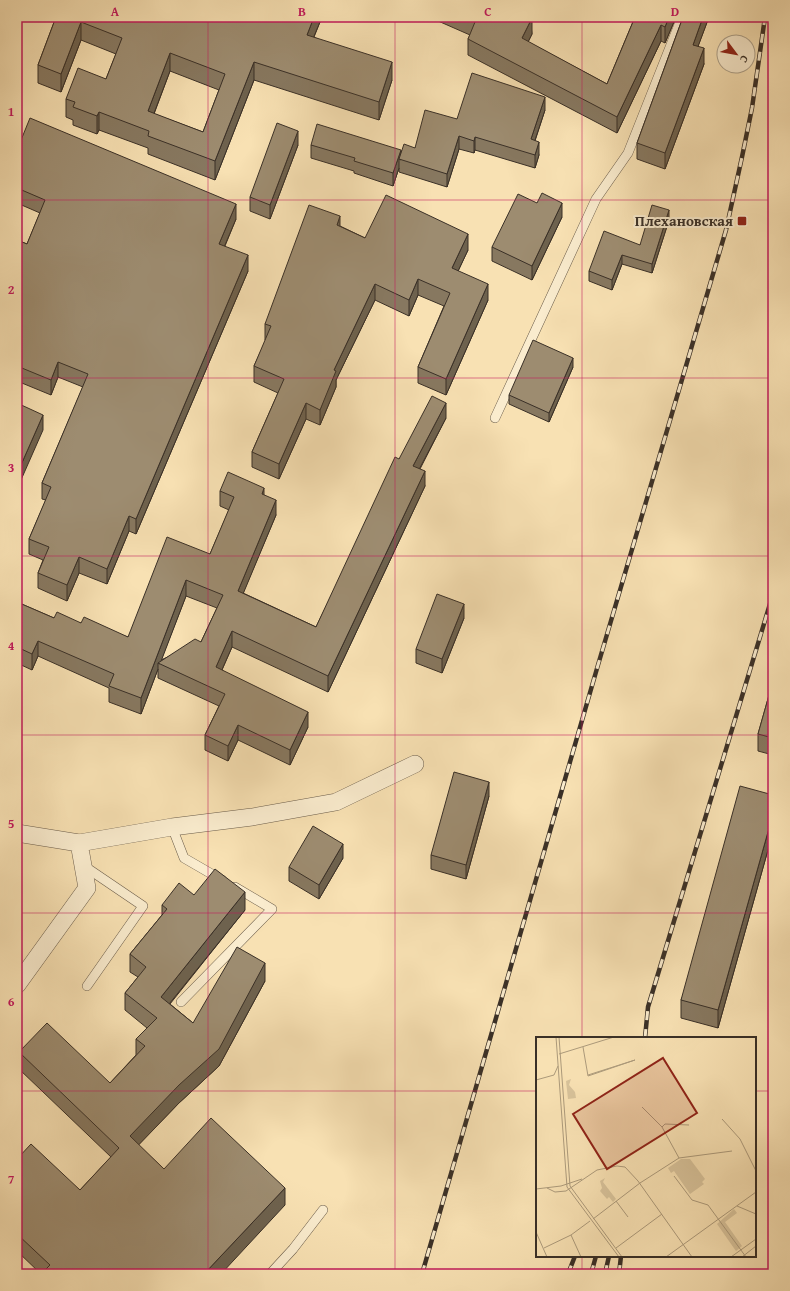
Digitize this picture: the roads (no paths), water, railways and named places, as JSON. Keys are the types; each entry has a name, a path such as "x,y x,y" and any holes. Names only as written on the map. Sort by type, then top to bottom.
{"street":[{"path":"17,833 79,843 172,827 252,817 336,802 415,764"},
{"path":"17,985 86,888 79,843"}],"lane":[{"path":"495,418 596,199 628,152 682,17"},
{"path":"172,827 184,858 272,909 181,1002"},
{"path":"83,865 143,906 87,986"},
{"path":"270,1274 292,1249 322,1210"}],"railway":[{"path":"422,1274 598,665 726,230 752,108 765,17"},
{"path":"645,1037 648,1007 773,594"},
{"path":"568,1274 575,1257"},
{"path":"591,1274 596,1257"},
{"path":"605,1274 609,1257"},
{"path":"619,1274 621,1257"}],"place":[{"name":"Плехановская","path":"742,221"}]}
